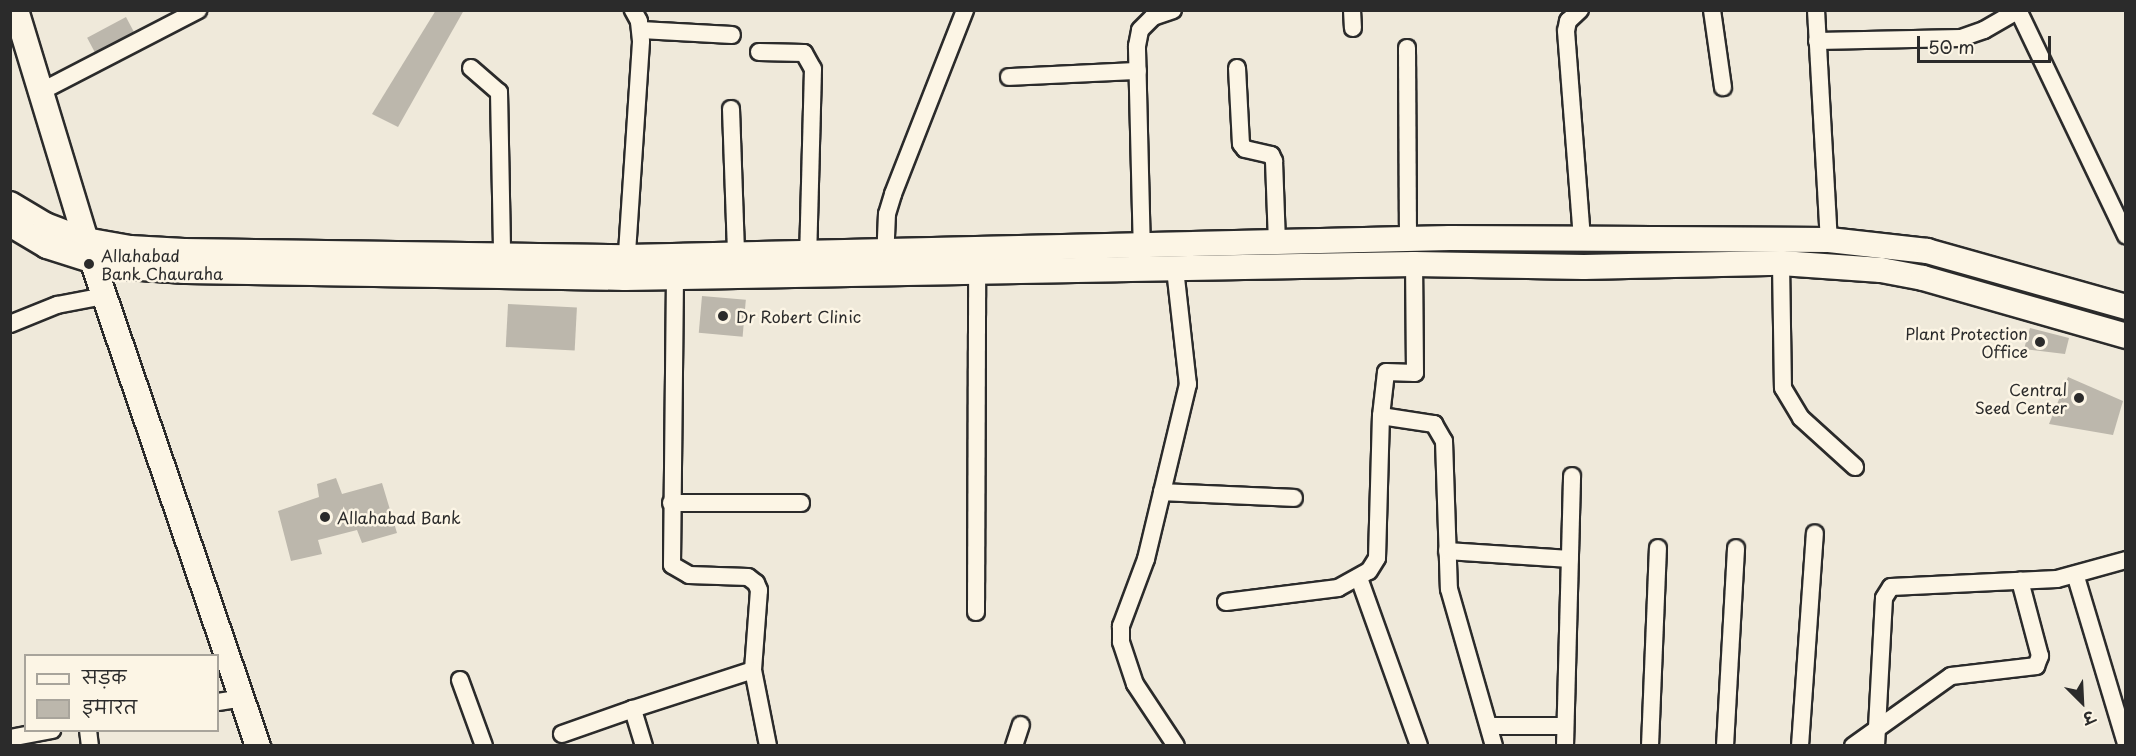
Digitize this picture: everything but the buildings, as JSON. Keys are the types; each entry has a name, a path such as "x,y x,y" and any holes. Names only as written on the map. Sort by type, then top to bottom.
{"street":[{"path":"16,10 88,250 258,746"},
{"path":"42,91 198,10"},
{"path":"626,267 641,30 633,10"},
{"path":"885,263 887,214 893,194 965,10"},
{"path":"1142,258 1138,71 1140,30 1153,17 1173,10"},
{"path":"1352,10 1353,28"},
{"path":"1580,10 1568,21 1566,31 1582,238"},
{"path":"1712,10 1723,87"},
{"path":"1816,10 1829,240"},
{"path":"1817,40 1961,38 1984,30 2018,11 2126,236"},
{"path":"641,30 732,35"},
{"path":"1407,48 1408,240"},
{"path":"759,52 804,53 813,69 808,254"},
{"path":"471,68 499,92 502,255"},
{"path":"1237,68 1241,144 1245,149 1271,155 1274,161 1277,243"},
{"path":"1009,77 1138,71"},
{"path":"731,109 736,255"},
{"path":"10,204 88,250 133,269 186,271 626,267 736,255 808,254 977,272 1142,258 1277,243 1450,238 1643,237 1829,240 1927,250 2126,307"},
{"path":"10,224 47,246 88,250 130,248 184,251 502,255 626,267 675,277 885,263 1142,258 1174,269 1414,264 1643,266 1781,263 1881,270 1923,278 2126,336"},
{"path":"1643,237 1643,266"},
{"path":"1449,264 1450,238"},
{"path":"1781,263 1783,388 1801,418 1855,467"},
{"path":"1226,602 1338,588 1359,578 1377,558 1381,416 1386,372 1415,373 1414,264"},
{"path":"1174,269 1188,384 1146,559 1121,626 1121,642 1135,684 1176,746"},
{"path":"976,612 977,272"},
{"path":"675,277 670,553 672,565 678,571 748,577 756,583 759,590 753,670 768,746"},
{"path":"10,324 57,305 104,296"},
{"path":"1381,416 1434,424 1440,430 1444,441 1447,551 1456,619 1494,746"},
{"path":"1564,746 1572,476"},
{"path":"1162,492 1294,498"},
{"path":"671,503 801,503"},
{"path":"1800,746 1815,534"},
{"path":"1650,746 1658,548"},
{"path":"1725,746 1736,548"},
{"path":"1447,551 1570,559"},
{"path":"1876,746 1886,592 1900,584 2076,577 2126,560"},
{"path":"2076,577 2126,744"},
{"path":"1359,578 1419,746"},
{"path":"1853,746 1951,676 2036,666 2040,656 2020,581"},
{"path":"562,734 753,670"},
{"path":"460,680 484,746"},
{"path":"219,702 242,698"},
{"path":"633,709 644,746"},
{"path":"1014,746 1021,725"},
{"path":"1489,726 1565,726"},
{"path":"10,738 42,732"}],"place":[{"name":"Allahabad Bank Chauraha","path":"89,264"},
{"name":"Dr Robert Clinic","path":"723,316"},
{"name":"Plant Protection Office","path":"2040,342"},
{"name":"Central Seed Center","path":"2079,398"},
{"name":"Allahabad Bank","path":"325,517"}]}
